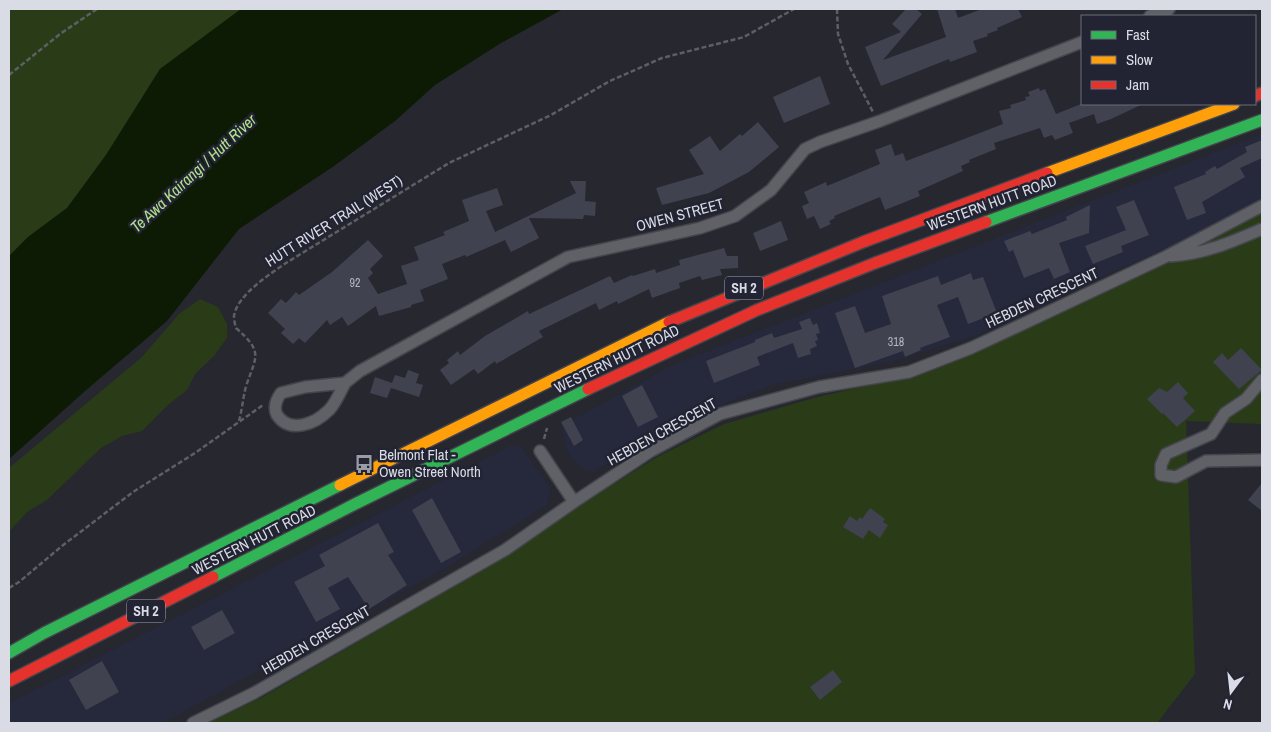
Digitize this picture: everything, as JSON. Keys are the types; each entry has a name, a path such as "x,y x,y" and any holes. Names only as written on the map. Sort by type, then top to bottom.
{"highway":[{"name":"WESTERN HUTT ROAD","path":"9,653 44,633 644,333 702,306 820,257 1231,105"},
{"name":"WESTERN HUTT ROAD","path":"9,681 358,503 606,380 749,313 875,262 1262,120"}],"street":[{"name":"OWEN STREET","path":"345,383 360,371 568,257 700,228 735,216 771,190 805,149 1081,42"},
{"name":"HEBDEN CRESCENT","path":"193,723 254,693 505,550 651,451 720,414 819,387 909,372 971,348 1165,257 1262,206"},
{"path":"1165,257 1190,255 1223,246 1262,229"},
{"path":"1262,380 1246,399 1225,413 1211,434 1166,454 1161,465 1161,475 1176,477 1206,461 1262,460"},
{"path":"345,383 338,398 329,410 320,418 308,424 289,426 282,422 275,412 277,398 281,393 345,383"},
{"path":"540,451 574,502"}],"path":[{"path":"9,75 60,34 97,9"},
{"name":"HUTT RIVER TRAIL (WEST)","path":"239,421 246,387 253,371 256,357 254,348 236,328 234,316 240,302 261,281 286,263 449,163 551,115 610,81 662,58 744,37 794,9"},
{"path":"837,9 838,34 848,64 866,100 880,121"},
{"path":"9,588 132,492 195,453 239,421 277,398"}],"shaded area":[{"path":"1262,134 1262,199 1186,240 1026,310 978,335 894,361 773,385 672,426 593,472 585,470 571,458 565,445 562,427 564,424 677,363"},
{"path":"510,446 521,446 550,487 547,505 444,569 163,723 9,723 9,703"}],"green space":[{"path":"9,9 241,9 160,69 106,155 67,208 28,237 9,256"},
{"path":"1262,210 1262,424 1186,421 1195,674 1157,723 208,723 261,698 504,558 571,511 657,457 724,424 817,397 912,376"},
{"path":"200,299 218,307 227,324 227,338 214,356 195,374 187,390 169,404 142,431 122,436 101,448 47,500 27,512 9,532 9,468 142,357 179,314"}],"water":[{"name":"Te Awa Kairangi / Hutt River","path":"241,9 563,9 501,43 435,85 395,121 334,166 239,229 167,321 9,459 9,256 28,237 67,208 106,155 160,69"}],"building":[{"path":"906,9 916,9 922,14 883,60 946,37 937,9 955,9 958,18 982,9 1018,9 1022,17 997,28 998,30 987,34 988,36 973,41 977,52 950,62 949,59 881,86 865,47 901,32 892,24"},
{"path":"820,76 830,104 784,123 773,97"},
{"path":"1039,88 1040,91 1045,89 1056,114 1081,104 1141,105 1097,124 1094,114 1069,123 1073,133 1055,140 1052,135 1044,138 1040,128 994,143 996,149 969,160 970,162 961,166 963,171 918,191 920,196 885,210 880,197 834,216 835,218 829,221 831,224 820,229 814,216 807,219 802,206 809,203 804,192 826,182 827,186 880,164 875,150 891,144 895,156 903,153 906,161 938,149 1003,124 999,111 1011,108 1010,105 1026,100 1025,97 1030,96 1028,92"},
{"path":"758,122 779,147 749,172 709,193 662,205 656,188 704,174 689,150 710,136 720,151"},
{"path":"1262,140 1262,158 1240,168 1245,177 1202,202 1206,213 1187,220 1174,187 1206,174 1205,172 1215,166 1217,169 1247,152 1245,147"},
{"path":"570,181 586,181 585,201 596,202 595,216 584,215 583,219 529,218 539,238 511,252 505,240 466,257 465,255 442,264 448,279 420,290 424,301 411,305 411,307 379,316 376,306 348,326 342,317 330,325 327,320 305,343 299,338 293,344 281,333 285,329 268,313 281,299 286,303 296,292 299,295 332,272 368,240 383,256 370,269 373,273 368,278 378,294 407,284 401,266 419,260 414,247 445,235 443,232 469,221 462,200 497,188 503,205 486,211 495,232 576,193"},
{"path":"1134,200 1149,235 1121,246 1123,252 1093,264 1085,246 1126,230 1116,207"},
{"path":"1090,205 1089,233 1059,243 1070,272 1054,279 1049,268 1024,278 1013,250 1009,252 1004,241 1030,231 1032,234 1067,220 1066,217"},
{"path":"781,221 788,240 760,251 753,233"},
{"path":"724,248 727,256 738,256 738,268 720,269 722,275 702,280 700,276 679,283 680,288 652,298 649,289 618,304 617,301 599,310 596,303 539,331 543,337 496,364 495,361 478,374 474,369 451,385 440,370 449,363 447,360 458,351 460,355 485,336 528,311 529,314 610,276 614,283 632,275 655,269 656,273 680,265 679,260"},
{"path":"971,273 973,280 983,277 997,313 968,324 958,297 937,305 950,337 920,348 921,350 905,357 903,351 855,368 835,313 855,306 865,333 891,324 882,296 938,276 941,285"},
{"path":"810,318 813,325 817,323 820,333 816,334 818,340 815,341 817,346 810,349 811,354 798,358 793,343 757,357 760,365 714,383 706,361 755,342 755,340 772,333 774,338 802,329 799,322"},
{"path":"1241,348 1262,370 1239,389 1213,362 1222,353 1228,360"},
{"path":"408,370 419,374 416,383 423,385 419,397 391,388 387,398 370,393 375,377 392,383 395,375 405,378"},
{"path":"1178,382 1188,393 1183,398 1195,411 1177,427 1147,399 1159,388 1167,392"},
{"path":"642,385 658,417 638,427 622,396"},
{"path":"571,417 583,440 574,446 561,422"},
{"path":"1262,483 1262,511 1248,500"},
{"path":"432,498 461,552 441,563 412,510"},
{"path":"870,508 885,519 883,522 888,525 880,538 869,530 863,539 843,527 850,516 857,521 860,517 862,519"},
{"path":"378,523 394,552 388,555 407,585 369,609 348,577 328,588 340,609 316,622 294,582 325,566 319,555"},
{"path":"222,610 235,633 204,650 191,627"},
{"path":"102,661 119,692 86,710 69,680"},
{"path":"833,670 842,682 820,700 810,687"}],"traffic: fast":[{"path":"986,222 1262,120"},
{"path":"213,577 357,503 588,389"},
{"path":"9,653 44,633 340,485"}],"traffic: slow":[{"path":"1047,173 1231,105"},
{"path":"340,485 669,322"}],"traffic: jam":[{"path":"1256,96 1262,93"},
{"path":"669,322 863,242 1047,173"},
{"path":"588,389 757,310 875,263 986,222"},
{"path":"9,681 213,577"}],"place":[{"name":"Belmont Flat - Owen Street North","path":"364,464"}]}
